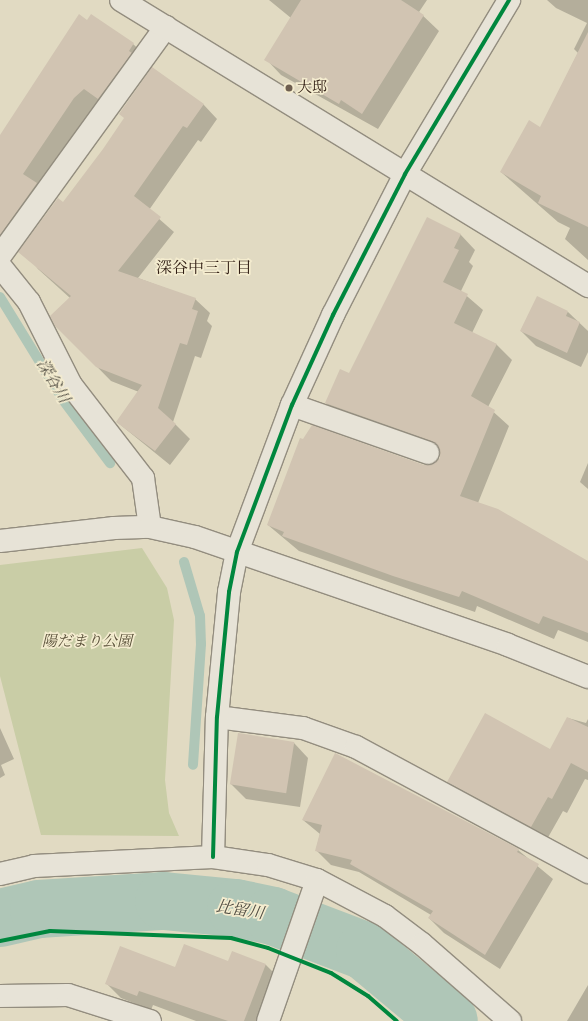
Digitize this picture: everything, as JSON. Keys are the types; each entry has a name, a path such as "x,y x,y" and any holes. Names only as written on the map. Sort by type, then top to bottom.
{"street":[{"path":"121,0 588,286"},
{"path":"213,857 217,717 229,592 237,552 292,405 405,174 509,0"},
{"path":"0,256 166,27"},
{"path":"0,266 29,302 71,384 143,478 150,527"},
{"path":"292,405 428,453"},
{"path":"0,541 77,530 150,527 194,537 508,645 588,677"},
{"path":"217,717 303,728 356,746 588,872"},
{"path":"0,874 34,866 213,857 268,864 317,880 398,926 510,1021"},
{"path":"268,1021 317,880"},
{"path":"0,996 68,995 150,1021"}],"green space":[{"name":"陽だまり公園","path":"142,548 167,588 174,620 165,780 169,813 179,836 41,835 0,676 0,565"}],"building":[{"path":"301,0 401,0 424,15 362,114 341,100 339,104 264,60"},
{"path":"79,14 87,20 91,14 134,43 129,51 132,53 98,99 84,89 74,98 23,174 37,183 0,235 0,135"},
{"path":"588,32 588,227 538,203 541,196 500,172 529,120 540,127"},
{"path":"152,67 204,104 187,128 183,126 134,196 161,217 118,271 196,298 192,309 198,311 187,345 180,343 158,408 176,424 155,451 116,422 142,385 96,367 55,326 50,316 71,296 18,252 58,198 63,202 103,149 124,118 119,114"},
{"path":"427,217 461,234 454,248 459,250 443,282 468,294 454,323 497,344 471,396 495,410 460,496 498,509 588,561 588,633 543,616 539,624 462,591 459,597 393,576 282,536 284,532 267,525 300,438 303,439 312,425 424,465 431,465 440,458 440,450 432,441 325,403 340,369 349,373"},
{"path":"537,296 568,311 566,316 580,322 567,353 520,331"},
{"path":"485,713 550,749 567,717 588,727 588,772 571,763 552,799 548,797 531,827 447,782"},
{"path":"238,733 294,742 286,793 230,784"},
{"path":"335,753 519,849 517,852 539,864 485,955 428,918 433,911 350,864 352,860 315,851 322,825 302,820"},
{"path":"184,944 228,961 232,951 266,964 244,1021 228,1021 139,991 137,996 105,984 120,946 175,967"}],"waterway":[{"name":"深谷川","path":"0,297 63,400 110,463"},
{"path":"184,562 200,616 201,644 193,765"},
{"path":"248,890 273,916"},
{"name":"比留川","path":"0,918 39,909 164,901 236,908 273,916 365,951 449,1021"}],"cycle path":[{"path":"213,857 217,717 229,592 237,552 292,405 333,315 405,174 509,0"},
{"path":"0,941 50,931 231,938 268,948 331,973 368,996 397,1021"}],"place":[{"name":"大邸","path":"289,88"}],"district":[{"name":"深谷中三丁目","path":"204,268"}]}
